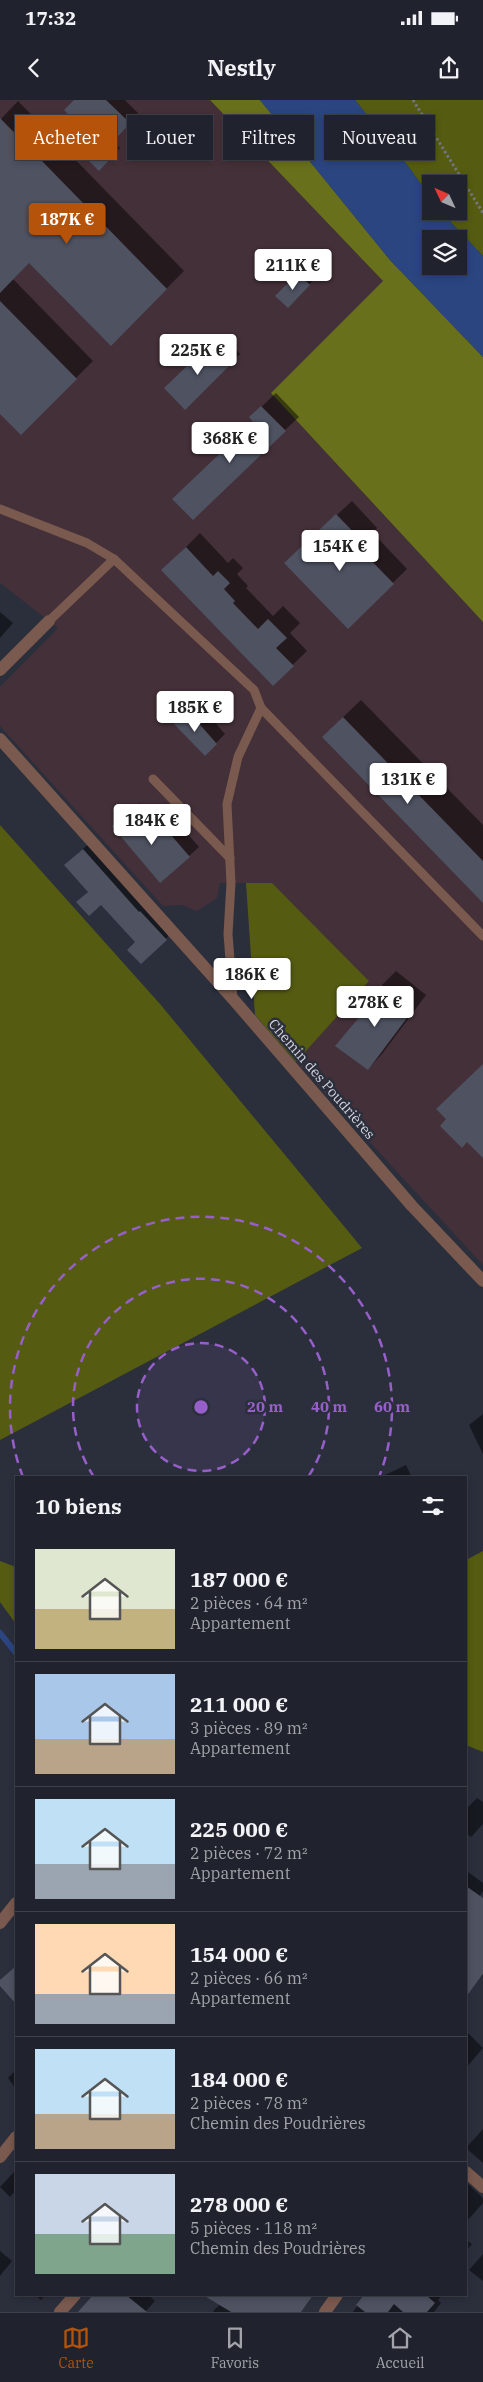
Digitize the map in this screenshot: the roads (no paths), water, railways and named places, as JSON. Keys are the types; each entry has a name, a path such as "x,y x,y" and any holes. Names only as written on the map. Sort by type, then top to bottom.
{"street":[{"path":"0,670 49,621"},
{"name":"Chemin des Poudrières","path":"0,739 233,999 412,1206 483,1281"},
{"path":"0,1923 15,1904"},
{"path":"0,2157 15,2138"},
{"path":"467,2173 483,2187"},
{"path":"60,2312 74,2296"},
{"path":"326,2312 337,2296"}],"lane":[{"path":"0,509 87,543 114,558 254,690 261,708 483,936"},
{"path":"49,621 114,558"},
{"path":"233,999 228,934 231,883 227,804 238,756 261,708"},
{"path":"153,779 230,858"}],"water":[{"path":"260,100 355,100 367,115 324,115 324,160 403,160 422,186 422,220 449,220 458,230 422,230 422,275 467,275 467,239 483,256 483,357 390,260 309,160 314,160 314,115 272,115"}],"waterway":[{"path":"0,1633 15,1652"}]}
